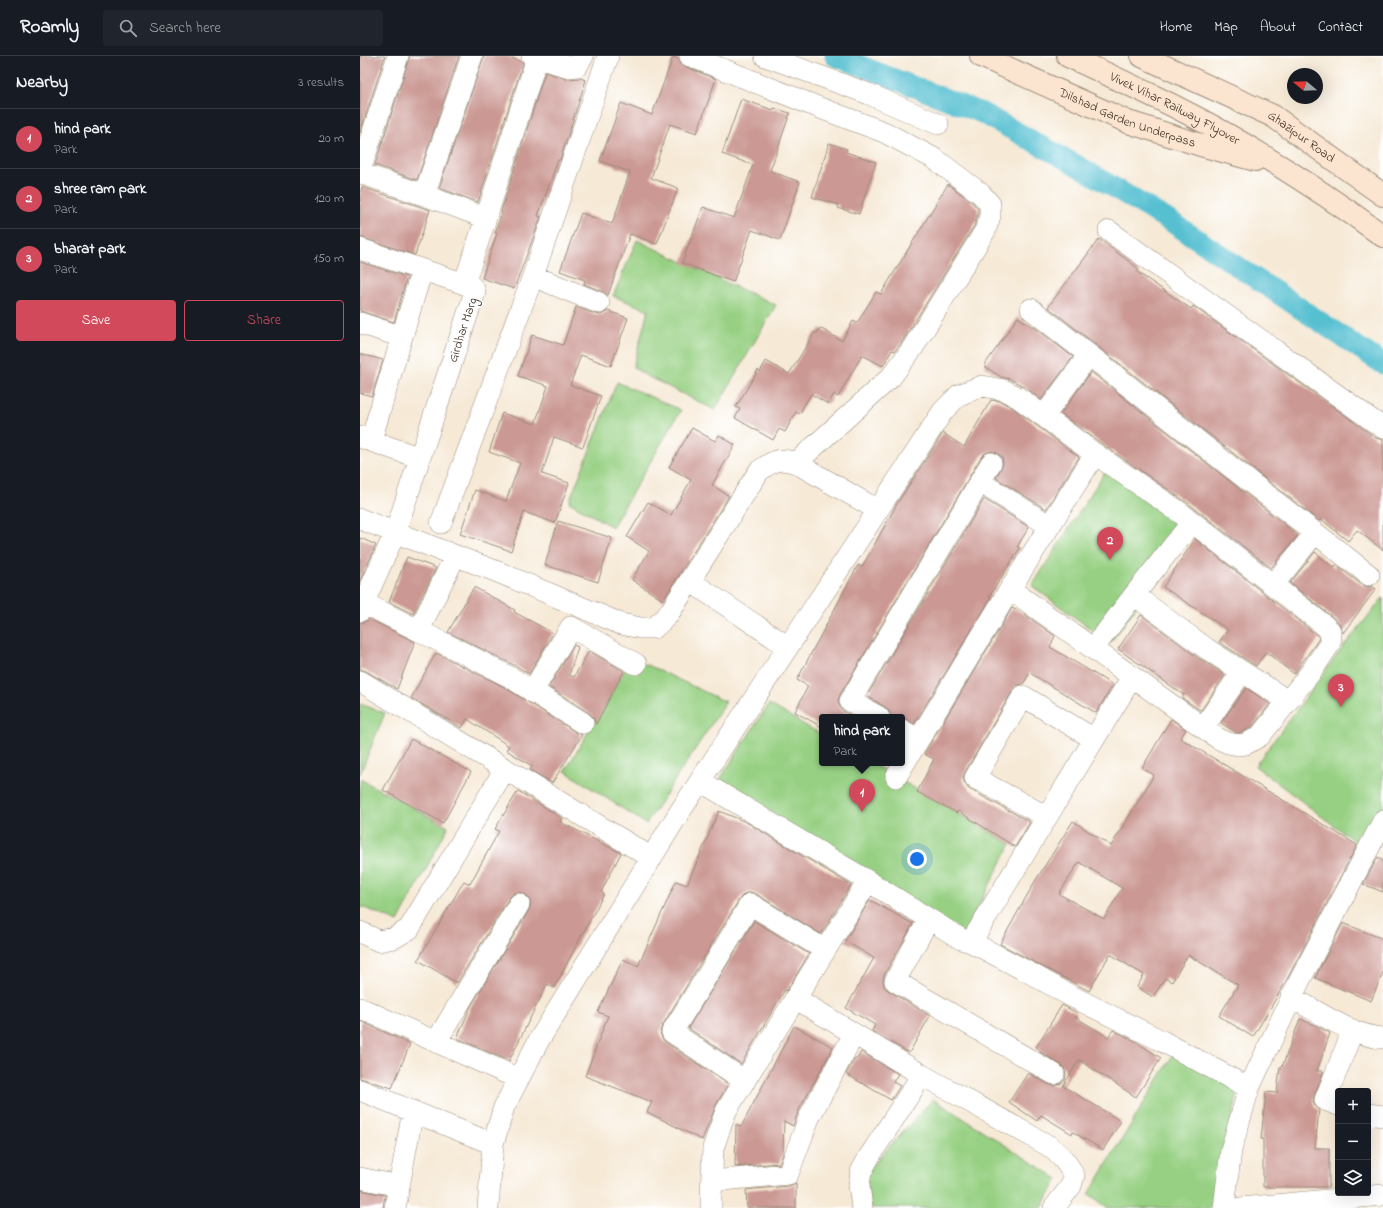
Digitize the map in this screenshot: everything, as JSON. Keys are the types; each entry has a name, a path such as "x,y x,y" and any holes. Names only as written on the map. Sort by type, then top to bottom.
{"main road":[{"name":"Dilshad Garden Underpass","path":"981,56 1128,122 1204,146 1279,166"},
{"name":"Vivek Vihar Railway Flyover","path":"1068,56 1125,82 1228,135 1279,166"},
{"path":"1142,56 1213,88"},
{"path":"1182,56 1213,88"},
{"name":"Ghazipur Road","path":"1213,88 1273,116 1383,195"},
{"path":"1279,166 1338,203 1383,236"}],"street":[{"path":"398,56 360,172 486,218"},
{"path":"424,195 472,56"},
{"name":"Girdhar Marg","path":"361,605 395,533 475,296 474,289 464,284 486,218 534,57 569,67 577,66 584,56"},
{"path":"441,523 533,276 608,56"},
{"path":"690,56 884,132 935,159 980,193 990,204 990,216 985,231 912,350 886,382 796,463"},
{"path":"765,56 868,94 938,124"},
{"path":"1110,231 1383,428"},
{"path":"360,249 464,284"},
{"path":"420,458 365,439 402,337 422,270"},
{"path":"533,276 599,303"},
{"path":"1031,309 1369,575"},
{"path":"360,323 402,337"},
{"path":"1044,416 1089,355"},
{"path":"488,1208 493,1144 504,1107 539,1040 700,781 943,411 959,395 982,386 1004,390 1019,398 1095,454 1192,522 1324,625 1330,631 1331,638 1329,645 1311,672 1260,736 1246,744 1228,743 1219,739 1010,589"},
{"path":"905,750 910,735 1010,589 1095,454"},
{"path":"360,520 498,572 621,624 641,628 654,628 668,615 759,470 775,460 786,459 796,463 878,510"},
{"path":"873,714 850,701 991,463"},
{"path":"980,482 1050,526"},
{"path":"1093,649 1192,522"},
{"path":"1273,585 1316,533"},
{"path":"419,630 455,556"},
{"path":"690,581 788,647"},
{"path":"1134,595 1207,649 1288,701"},
{"path":"361,605 419,630 510,677 582,723"},
{"path":"532,692 570,627 636,664"},
{"path":"1204,728 1242,672"},
{"path":"971,942 1132,677"},
{"path":"360,681 652,858"},
{"path":"1047,817 975,778 1023,696 1094,739"},
{"path":"896,777 900,766"},
{"path":"360,932 379,941 394,938 409,929 505,769"},
{"path":"700,781 868,881 961,939 971,942 1071,996 1162,1041 1249,1088"},
{"path":"1224,1208 1231,1150 1249,1088 1291,997 1383,821"},
{"path":"712,1208 714,1148 726,1111 868,881"},
{"path":"436,1042 519,904"},
{"path":"745,1080 672,1032 750,904 824,950"},
{"path":"929,919 895,981 1054,1074"},
{"path":"1291,997 1353,1030 1372,1037 1383,1038"},
{"path":"795,998 922,1075 1049,1146 1062,1156 1074,1176 1071,1186 1054,1208"},
{"path":"360,1008 518,1078"},
{"path":"1335,1104 1325,1100 1353,1030"},
{"path":"712,1181 788,1174 809,1118 854,1034"},
{"path":"862,1208 859,1186 861,1172 869,1156 922,1075"},
{"path":"360,1090 493,1144"},
{"path":"395,1208 413,1111"},
{"path":"1371,1114 1383,1116"},
{"path":"360,1178 399,1186"},
{"path":"1240,1208 1383,1196"}],"green space":[{"path":"637,240 776,305 715,410 645,375 633,367 648,310 613,296"},
{"path":"617,382 681,410 612,527 569,502"},
{"path":"1108,467 1190,533 1110,643 1032,586"},
{"path":"1383,598 1383,820 1365,849 1255,766 1343,647"},
{"path":"631,660 650,666 726,702 646,824 565,771"},
{"path":"360,704 385,713 360,774"},
{"path":"769,704 819,733 819,766 876,766 1011,844 961,939 720,779"},
{"path":"360,779 448,827 398,922 360,906"},
{"path":"1174,1053 1240,1084 1212,1208 1108,1208 1089,1194"},
{"path":"933,1099 1058,1179 1042,1208 871,1208 864,1174"}],"building":[{"path":"360,56 385,56 360,133"},
{"path":"410,56 459,56 417,180 375,165"},
{"path":"484,56 507,56 523,63 478,202 439,188"},
{"path":"673,57 679,59 681,64 686,67 716,79 697,133 670,124 651,178 678,188 657,244 630,234 608,295 584,284 585,280 560,271 581,213 612,224 630,172 600,161 621,103 652,115"},
{"path":"545,72 566,79 580,78 586,80 560,160 558,160 538,216 541,217 514,289 482,278"},
{"path":"741,99 773,110 774,108 790,113 770,171 800,182 780,240 752,230 733,282 682,263 703,207 734,218 753,165 722,154"},
{"path":"829,143 847,149 846,152 876,162 859,214 838,208 839,205 812,197"},
{"path":"948,184 972,202 978,209 974,226 902,342 895,351 892,350 883,366 862,355 838,397 834,394 828,404 811,394 799,414 796,412 785,432 779,429 773,440 735,418 740,409 736,407 758,370 760,372 766,361 789,374 815,332 817,333 820,328 842,341 853,321 857,323 876,292 881,294"},
{"path":"362,187 430,210 415,255 360,237 360,194"},
{"path":"1099,239 1139,269 1137,272 1191,309 1193,306 1376,438 1383,440 1383,550 1357,530 1348,541 1321,519 1319,521 1048,307"},
{"path":"360,262 407,277 394,322 360,311"},
{"path":"576,307 595,314 601,315 608,311 628,318 611,366 581,355 570,385 601,396 583,447 554,437 542,474 569,483 555,523 524,512 511,551 460,534 475,490 506,501 520,463 489,452 502,413 535,424 548,386 518,376 532,335 563,345"},
{"path":"1018,317 1034,327 1073,357 1041,400 1025,387 1010,379 1001,377 984,366"},
{"path":"360,354 383,360 372,396 360,393"},
{"path":"1091,372 1298,535 1271,568 1189,504 1061,414"},
{"path":"991,400 1000,401 1013,408 1079,457 1046,509 996,478 1003,464 1002,457 991,451 985,453 981,457 840,695 838,701 840,707 848,714 819,714 819,725 795,712 808,686 797,680 858,565 862,567 898,502 943,433 964,447"},
{"path":"692,428 715,441 719,435 735,445 712,485 729,496 663,600 632,580 649,551 627,537 648,502 671,515 691,480 669,467"},
{"path":"984,499 1029,527 1017,547 1020,548 989,597 991,598 914,724 905,719 905,714 890,714 885,707 867,696"},
{"path":"558,521 612,538 598,582 545,565"},
{"path":"360,538 376,545 360,582"},
{"path":"1195,539 1319,637 1294,674 1266,652 1256,666 1219,642 1228,630 1163,587"},
{"path":"1315,552 1334,568 1336,565 1362,585 1367,587 1372,586 1376,589 1343,633 1339,623 1290,583"},
{"path":"407,557 436,568 413,614 389,602"},
{"path":"474,587 515,610 514,612 553,633 529,674 448,632"},
{"path":"1012,608 1024,614 1055,636 1050,647 1113,685 1096,713 1030,673 1023,684 1017,685 1013,690 965,772 963,778 969,789 1030,822 1015,847 958,811 957,813 917,792 934,759 924,754"},
{"path":"1141,615 1200,659 1225,675 1201,710 1182,698 1184,695 1118,649"},
{"path":"369,619 415,642 397,689 360,669 360,623"},
{"path":"574,645 578,647 569,675 574,677 589,651 624,671 596,724 593,717 589,713 549,687"},
{"path":"436,653 504,687 582,735 552,783 530,770 532,766 506,750 509,746 467,719 462,728 411,698"},
{"path":"1246,688 1270,704 1252,727 1238,733 1221,723"},
{"path":"1171,719 1186,730 1180,738 1357,845 1284,985 1253,1037 1219,1016 1238,985 1188,955 1172,982 1165,978 1153,997 1137,987 1144,975 1110,954 1089,991 1000,944 1034,883 1073,821 1111,846 1154,775 1142,768","holes":["1079,862 1122,888 1104,919 1059,894"]},
{"path":"411,739 471,772 443,823 383,790"},
{"path":"518,791 562,818 560,822 621,853 601,892 604,894 554,988 547,984 509,1061 457,1038 471,1006 529,910 531,904 529,898 520,892 514,893 509,898 457,983 418,960 464,881 470,884 499,831 495,829"},
{"path":"719,811 746,822 851,885 821,934 756,894 750,892 744,894 740,898 662,1026 660,1032 665,1042 728,1084 716,1105 702,1140 647,1112 652,1102 585,1076 608,1016 598,1012 623,959 638,966 676,881 687,885"},
{"path":"1378,857 1383,860 1383,892 1363,884"},
{"path":"870,900 913,924 884,975 883,981 884,987 889,991 930,1016 909,1053 872,1031 875,1025 846,1008 874,958 845,941"},
{"path":"754,921 809,954 787,990 784,991 741,1064 688,1028"},
{"path":"1343,923 1383,939 1383,972 1371,1001 1315,978"},
{"path":"1062,1005 1077,1013 1075,1017 1108,1037 1113,1030 1135,1041 1161,1058 1136,1097 1079,1060 1063,1086 1121,1121 1103,1150 1073,1132 1072,1134 1041,1115 1037,1121 1009,1102 1028,1073 1054,1086 1065,1080 1066,1074 1064,1068 1040,1052 1041,1051 1036,1047"},
{"path":"1300,1019 1330,1033 1317,1071 1323,1071 1323,1073 1313,1101 1315,1107 1319,1110 1315,1148 1329,1148 1329,1187 1263,1187 1263,1139 1261,1139 1266,1092 1277,1093 1280,1067 1282,1067"},
{"path":"360,1021 410,1044 392,1088 360,1078"},
{"path":"794,1026 833,1047 798,1112 793,1126 784,1121 783,1154 779,1163 735,1167 736,1124 741,1127"},
{"path":"861,1052 898,1074 893,1082 900,1086 891,1100 846,1074 855,1058 857,1059"},
{"path":"796,1183 796,1208 747,1208 746,1190 789,1186"},
{"path":"360,1190 385,1195 383,1208 360,1208"}],"waterway":[{"path":"835,56 982,113 1085,170 1173,223 1383,364"}],"place":[{"name":"shree ram park","path":"1110,560"},
{"name":"bharat park","path":"1341,707"},
{"name":"hind park","path":"862,812"}]}
